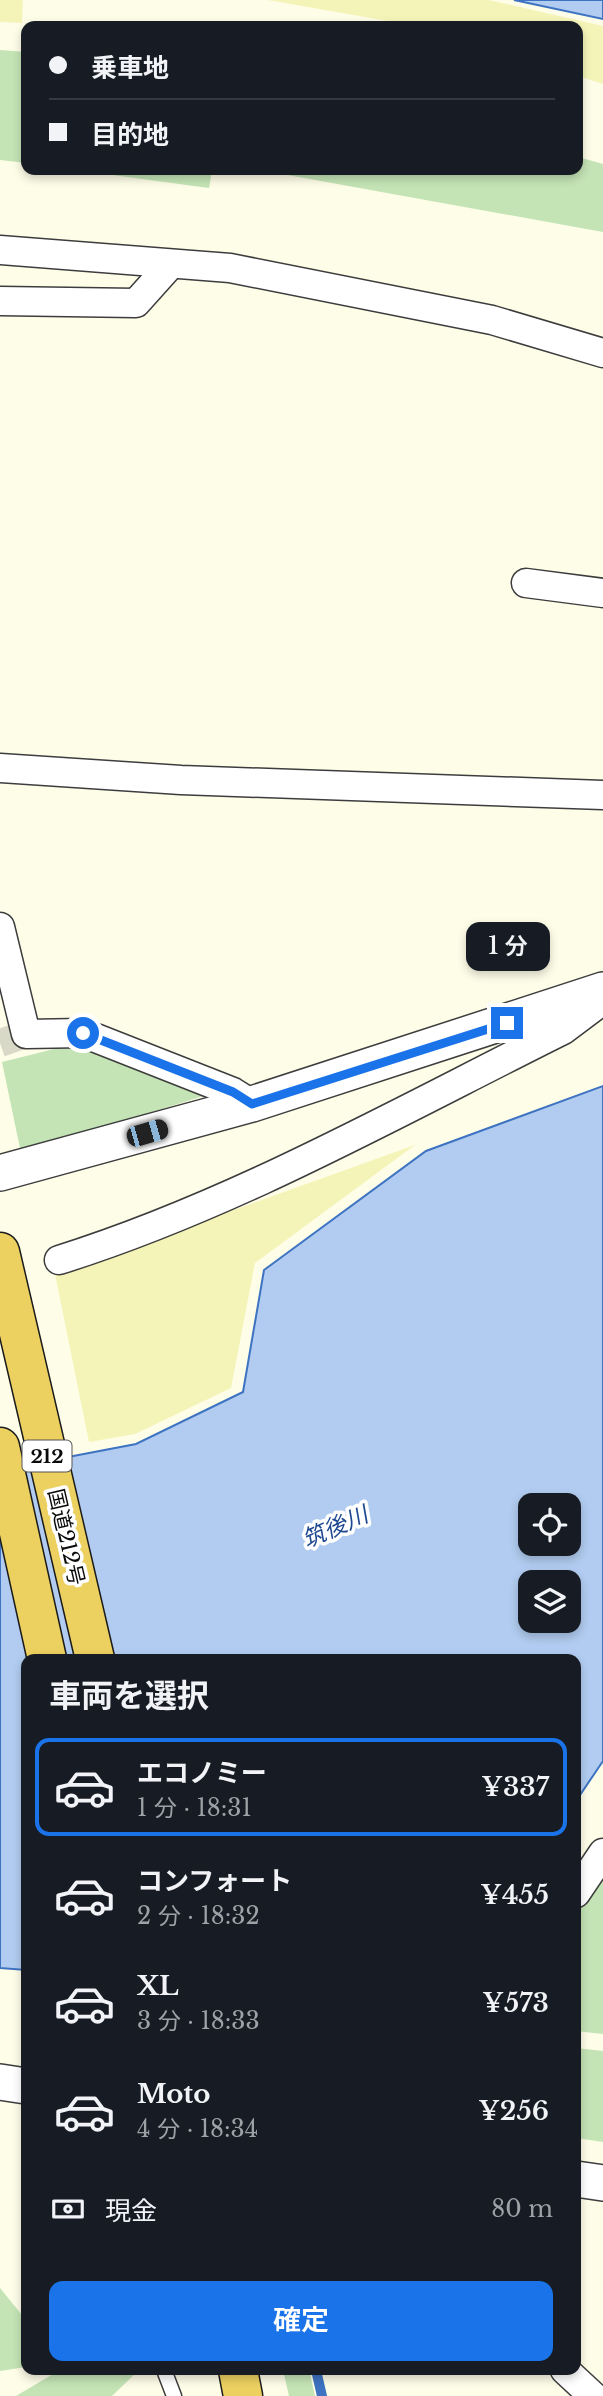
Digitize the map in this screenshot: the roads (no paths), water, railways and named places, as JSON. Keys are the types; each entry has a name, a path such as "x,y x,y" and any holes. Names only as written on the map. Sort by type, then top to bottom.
{"highway":[{"name":"国道212号","path":"0,1252 93,1654"},
{"name":"212","path":"0,1447 46,1654"},
{"path":"239,2375 243,2396"}],"street":[{"path":"0,250 230,268 492,320 603,353"},
{"path":"0,301 136,303 171,264"},
{"path":"526,583 603,593"},
{"path":"0,768 181,780 603,795"},
{"path":"0,927 26,1034 83,1033 233,1092 252,1104"},
{"path":"0,1172 252,1104 603,990"},
{"path":"59,1261 121,1241 268,1177 563,1030 603,1000"},
{"path":"581,1886 603,1853"},
{"path":"0,2082 21,2085"},
{"path":"581,2180 603,2183"},
{"path":"570,2375 593,2396"}],"lane":[{"path":"166,2375 174,2396"}],"water":[{"path":"514,0 603,0 603,19"},
{"name":"筑後川","path":"603,1086 603,1761 581,1794 581,1654 21,1654 21,1970 0,1968 0,1470 136,1444 243,1392 264,1270 426,1151"}],"waterway":[{"path":"317,2375 322,2396"}],"tunnel":[{"path":"0,1043 26,1034"}]}
